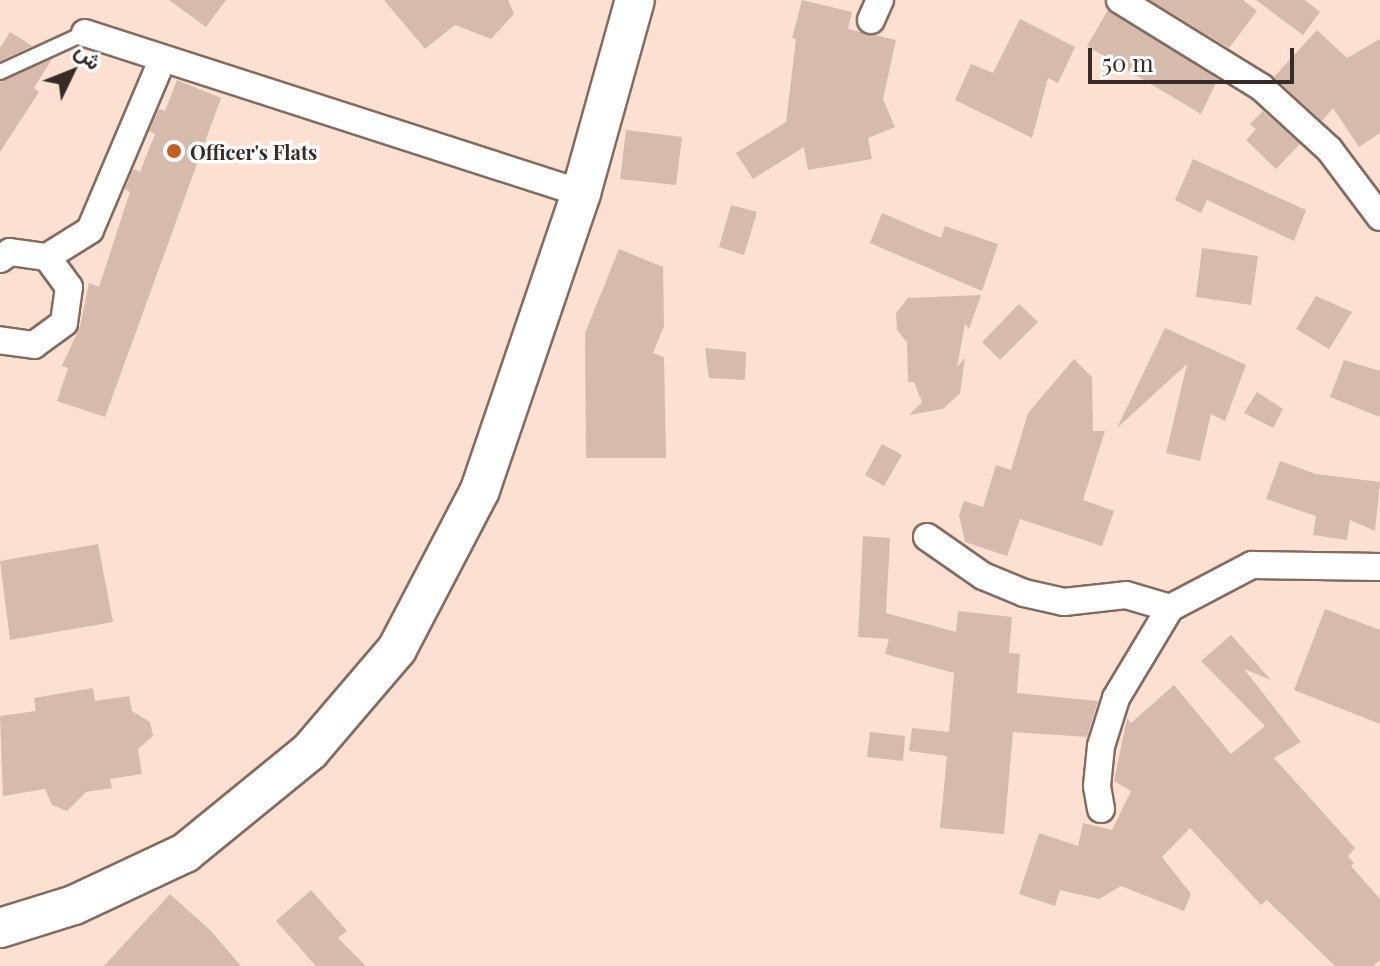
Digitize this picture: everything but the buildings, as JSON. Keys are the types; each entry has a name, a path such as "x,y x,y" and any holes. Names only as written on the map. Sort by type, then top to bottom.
{"main road":[{"path":"0,928 74,905 185,853 310,751 397,649 480,490 581,193 635,0"}],"street":[{"path":"1120,0 1261,87 1329,149 1380,217"},
{"path":"85,33 581,193"},
{"path":"0,259 10,252 47,257 90,230 162,60"},
{"path":"0,340 34,345 64,323 69,287 47,257"},
{"path":"927,537 983,576 1024,593 1064,602 1126,595 1170,608"},
{"path":"1101,809 1097,786 1101,746 1116,698 1170,608 1252,565 1380,567"}],"lane":[{"path":"0,72 85,33"}],"place":[{"name":"Officer's Flats","path":"174,151"}]}
